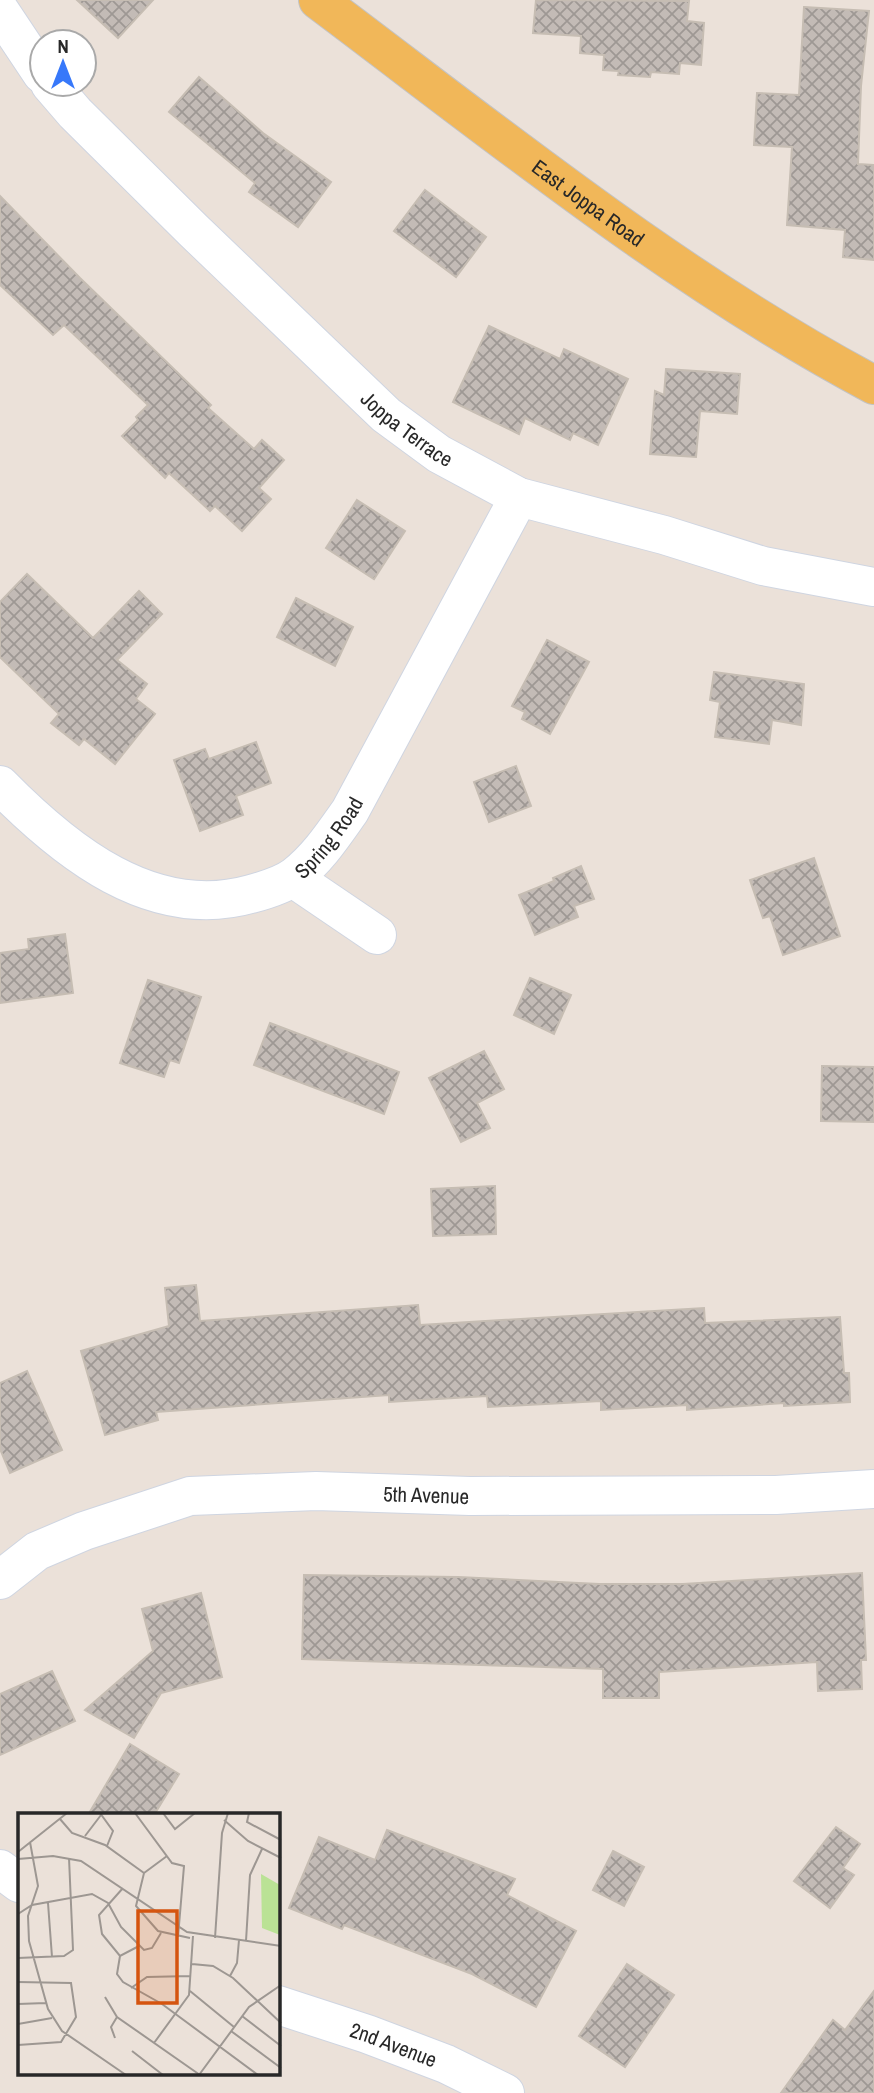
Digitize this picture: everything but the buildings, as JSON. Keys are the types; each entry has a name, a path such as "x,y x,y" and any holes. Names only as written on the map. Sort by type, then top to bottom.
{"main road":[{"name":"East Joppa Road","path":"318,0 591,205 756,317 874,385"}],"street":[{"path":"0,11 28,53"},
{"name":"Joppa Terrace","path":"62,98 183,220 386,415 439,454 519,497 664,535 763,566 874,587"},
{"name":"Spring Road","path":"6,804 121,881 161,893 197,901 233,899 266,890 293,878 319,855 350,811 519,497"},
{"path":"293,878 377,936"},
{"name":"5th Avenue","path":"0,1580 37,1551 84,1531 190,1496 316,1491 470,1496 776,1495 874,1489"},
{"path":"0,1869 18,1882"},
{"name":"2nd Avenue","path":"280,2007 368,2034 435,2060 505,2093"}]}
